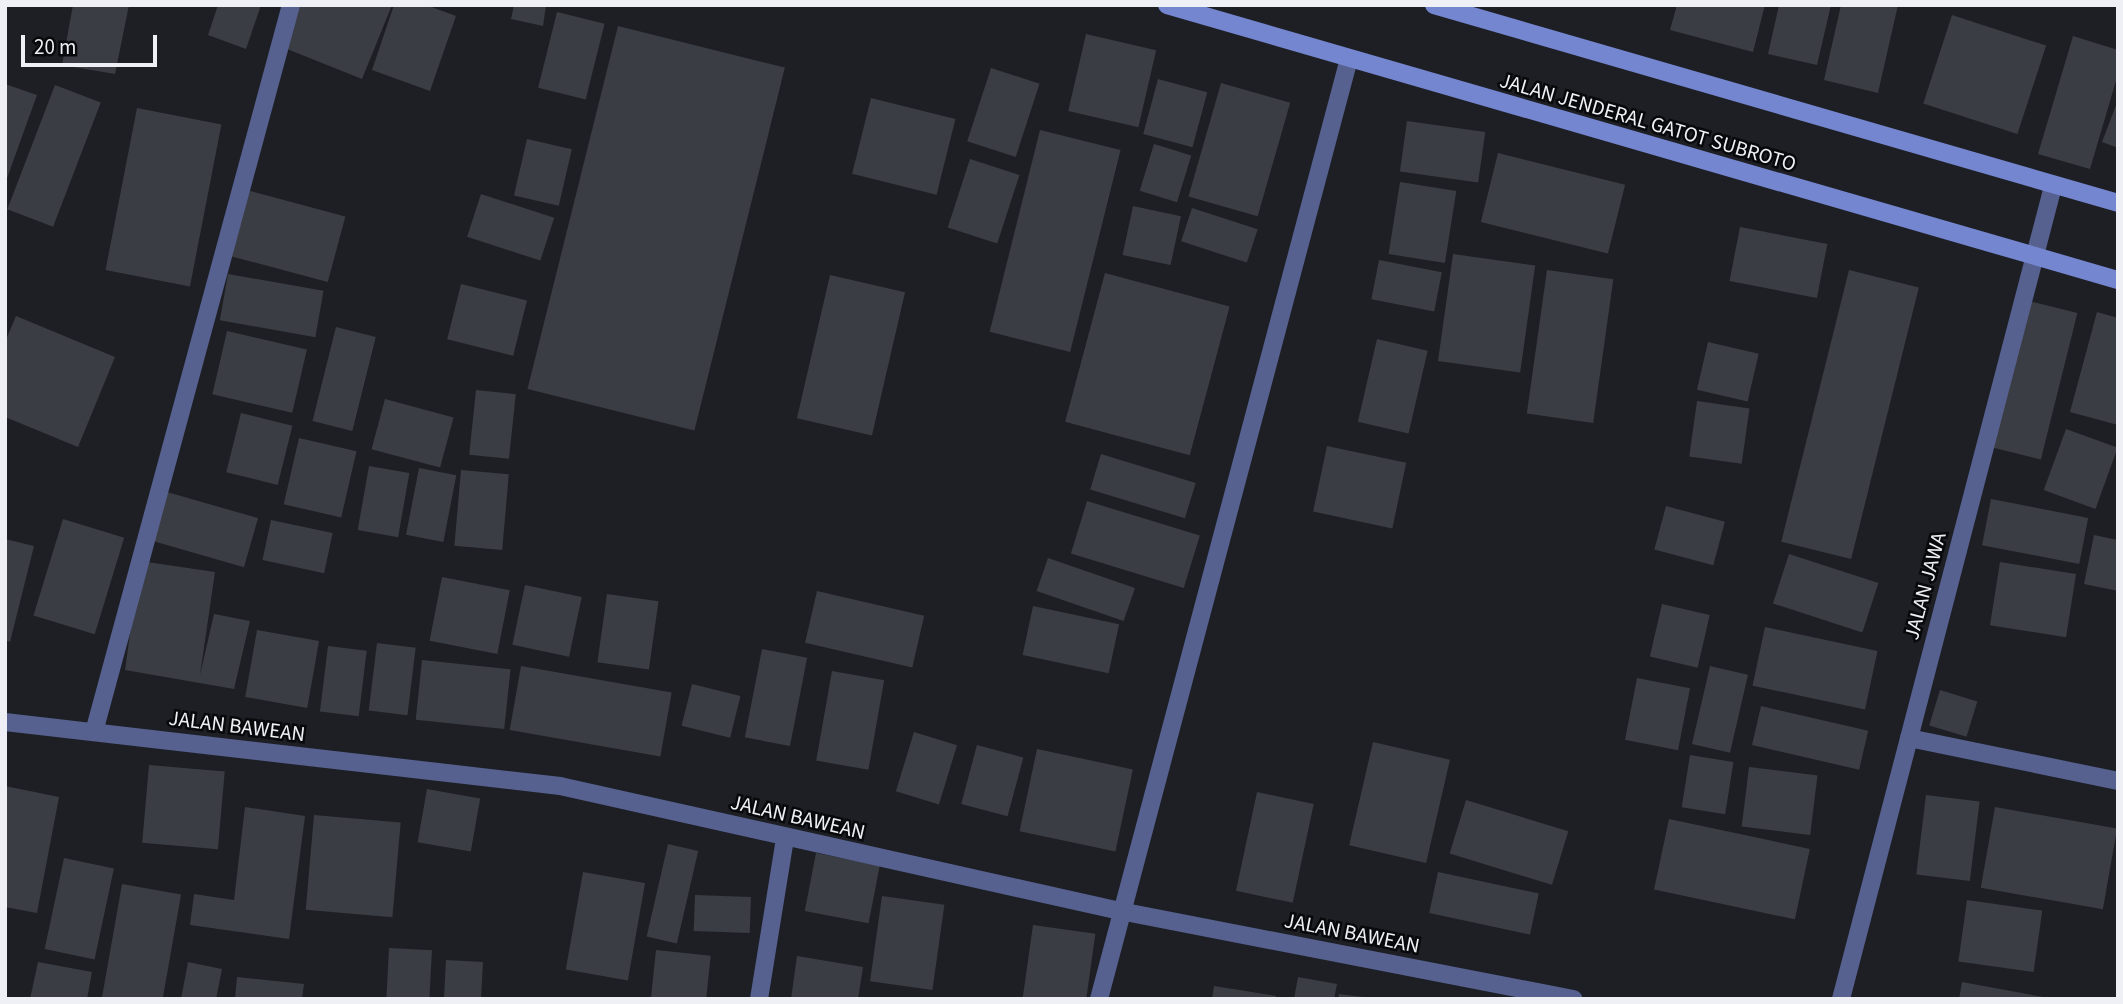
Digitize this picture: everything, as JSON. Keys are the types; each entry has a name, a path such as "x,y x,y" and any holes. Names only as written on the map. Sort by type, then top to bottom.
{"main road":[{"name":"JALAN JENDERAL GATOT SUBROTO","path":"1167,5 2118,280"},
{"path":"1434,5 2118,203"}],"street":[{"path":"94,732 291,5"},
{"path":"1098,999 1349,59"},
{"name":"JALAN JAWA","path":"1841,999 2053,186"},
{"name":"JALAN BAWEAN","path":"5,722 560,786 785,839 1120,911 1574,999"},
{"path":"1909,738 2118,781"},
{"path":"759,999 785,839"}],"building":[{"path":"73,5 129,5 115,74 62,65"},
{"path":"218,5 261,5 246,49 208,35"},
{"path":"299,5 392,5 362,79 282,47"},
{"path":"394,5 426,5 456,16 430,91 372,70"},
{"path":"514,5 546,5 543,26 511,19"},
{"path":"1677,5 1765,5 1753,52 1670,30"},
{"path":"1779,5 1831,5 1817,65 1768,54"},
{"path":"1841,5 1898,5 1878,93 1824,80"},
{"path":"557,12 605,24 586,100 538,88"},
{"path":"1952,15 2046,46 2017,134 1923,103"},
{"path":"618,26 785,68 694,431 528,389"},
{"path":"1086,34 1156,50 1138,127 1068,111"},
{"path":"2073,36 2118,50 2118,74 2090,169 2038,154"},
{"path":"991,68 1040,84 1016,157 967,141"},
{"path":"1158,79 1207,92 1193,147 1143,134"},
{"path":"1221,83 1290,103 1258,216 1188,196"},
{"path":"5,84 37,95 6,181 5,181"},
{"path":"55,85 101,103 53,227 7,209"},
{"path":"871,98 955,119 937,195 852,174"},
{"path":"2118,100 2118,148 2102,142"},
{"path":"137,108 221,124 190,286 106,270"},
{"path":"1407,121 1485,132 1478,182 1400,172"},
{"path":"1040,130 1121,150 1070,352 990,332"},
{"path":"527,139 572,149 559,206 514,196"},
{"path":"1154,144 1191,155 1177,202 1140,191"},
{"path":"1498,153 1625,185 1608,254 1481,222"},
{"path":"970,159 1019,175 997,244 948,227"},
{"path":"1400,182 1456,191 1445,263 1389,254"},
{"path":"243,189 345,216 328,282 225,255"},
{"path":"481,194 554,218 540,261 467,237"},
{"path":"1133,206 1181,216 1171,265 1123,255"},
{"path":"1192,208 1258,229 1247,263 1181,241"},
{"path":"1740,227 1827,244 1817,298 1730,281"},
{"path":"1453,254 1535,266 1520,373 1438,361"},
{"path":"1379,260 1442,272 1434,311 1371,299"},
{"path":"1547,270 1613,279 1593,423 1527,414"},
{"path":"1849,270 1919,287 1851,559 1781,542"},
{"path":"1105,273 1230,306 1190,455 1065,422"},
{"path":"228,274 324,291 315,337 220,320"},
{"path":"830,275 905,292 872,436 797,418"},
{"path":"461,284 527,300 513,356 447,339"},
{"path":"2025,300 2077,313 2041,460 1988,447"},
{"path":"2097,312 2118,318 2118,425 2070,412"},
{"path":"16,316 115,357 78,447 5,417 5,342"},
{"path":"336,327 376,337 352,431 313,421"},
{"path":"227,331 307,349 292,413 212,394"},
{"path":"1377,339 1428,351 1409,434 1358,422"},
{"path":"1708,342 1759,354 1748,401 1697,390"},
{"path":"476,390 516,394 509,459 469,455"},
{"path":"385,399 454,417 440,468 372,449"},
{"path":"1697,401 1749,408 1742,464 1689,456"},
{"path":"241,413 292,426 278,485 226,472"},
{"path":"2066,429 2118,448 2095,509 2044,490"},
{"path":"299,438 356,451 341,518 284,504"},
{"path":"1327,446 1406,463 1392,528 1313,512"},
{"path":"1101,454 1196,483 1185,518 1090,489"},
{"path":"369,466 409,473 398,537 358,530"},
{"path":"419,468 456,475 443,542 406,535"},
{"path":"461,470 509,474 502,550 454,546"},
{"path":"160,490 258,518 244,567 146,539"},
{"path":"1991,499 2088,518 2079,564 1982,545"},
{"path":"1087,501 1200,535 1184,588 1071,554"},
{"path":"1666,506 1725,522 1713,565 1654,549"},
{"path":"63,519 124,538 95,634 33,616"},
{"path":"271,520 333,533 324,573 262,560"},
{"path":"2094,535 2118,540 2118,591 2084,584"},
{"path":"5,539 34,546 10,642 5,640"},
{"path":"1789,554 1878,583 1862,633 1773,603"},
{"path":"1048,558 1135,588 1124,621 1037,591"},
{"path":"140,561 215,572 200,675 214,614 250,621 234,689 125,670"},
{"path":"2000,562 2076,574 2066,637 1990,625"},
{"path":"442,577 510,590 497,654 430,641"},
{"path":"525,585 582,597 569,657 512,645"},
{"path":"817,591 924,616 912,667 805,643"},
{"path":"607,594 658,601 649,670 597,662"},
{"path":"1662,604 1710,615 1698,668 1650,657"},
{"path":"1033,606 1119,624 1109,673 1023,655"},
{"path":"1765,627 1877,651 1865,710 1753,686"},
{"path":"257,630 319,641 307,708 245,697"},
{"path":"377,643 416,648 407,715 369,710"},
{"path":"328,646 367,651 359,716 320,712"},
{"path":"762,649 807,658 790,746 745,737"},
{"path":"422,660 511,669 504,729 416,720"},
{"path":"521,666 672,693 660,757 510,730"},
{"path":"1710,666 1748,675 1730,753 1692,744"},
{"path":"832,671 884,680 868,770 816,761"},
{"path":"1637,678 1690,688 1678,750 1625,740"},
{"path":"692,684 741,696 730,738 682,726"},
{"path":"1940,690 1977,701 1966,737 1929,725"},
{"path":"1761,706 1868,731 1859,770 1752,745"},
{"path":"914,732 957,745 939,804 896,791"},
{"path":"1373,742 1450,760 1426,863 1349,845"},
{"path":"977,745 1023,757 1008,816 961,804"},
{"path":"1037,749 1133,769 1115,852 1020,831"},
{"path":"1690,755 1733,762 1725,814 1682,807"},
{"path":"149,765 225,772 218,849 142,843"},
{"path":"1749,767 1817,775 1810,835 1742,827"},
{"path":"5,786 59,797 37,913 5,907"},
{"path":"427,789 480,798 471,852 418,842"},
{"path":"1257,792 1314,804 1293,903 1236,891"},
{"path":"1926,795 1980,802 1970,881 1916,874"},
{"path":"1466,800 1568,831 1552,885 1450,854"},
{"path":"245,807 305,816 289,939 190,925 194,894 234,900"},
{"path":"1995,807 2117,829 2103,909 1981,888"},
{"path":"314,815 401,823 392,917 306,910"},
{"path":"1669,819 1810,849 1795,919 1654,889"},
{"path":"668,844 698,851 677,944 647,937"},
{"path":"816,853 880,865 869,923 805,911"},
{"path":"64,858 114,869 95,960 45,949"},
{"path":"583,872 645,883 628,980 566,969"},
{"path":"1438,872 1539,893 1530,934 1429,913"},
{"path":"122,884 181,894 163,999 102,998"},
{"path":"695,895 751,897 750,933 694,931"},
{"path":"882,896 944,905 932,990 870,981"},
{"path":"1967,900 2042,911 2034,972 1958,961"},
{"path":"1033,925 1095,934 1086,999 1023,999"},
{"path":"389,948 432,950 429,999 386,999"},
{"path":"656,950 711,956 706,999 651,998"},
{"path":"797,956 863,967 858,999 791,999"},
{"path":"446,960 483,962 481,999 444,999"},
{"path":"38,962 92,972 87,999 30,999"},
{"path":"188,962 222,969 216,999 181,999"},
{"path":"237,977 304,984 302,999 235,999"},
{"path":"1298,977 1337,984 1334,999 1294,999"},
{"path":"1962,982 2043,997 2043,999 1959,999"},
{"path":"1214,986 1276,996 1276,999 1212,999"},
{"path":"1339,994 1363,997 1363,999 1338,999"}]}
